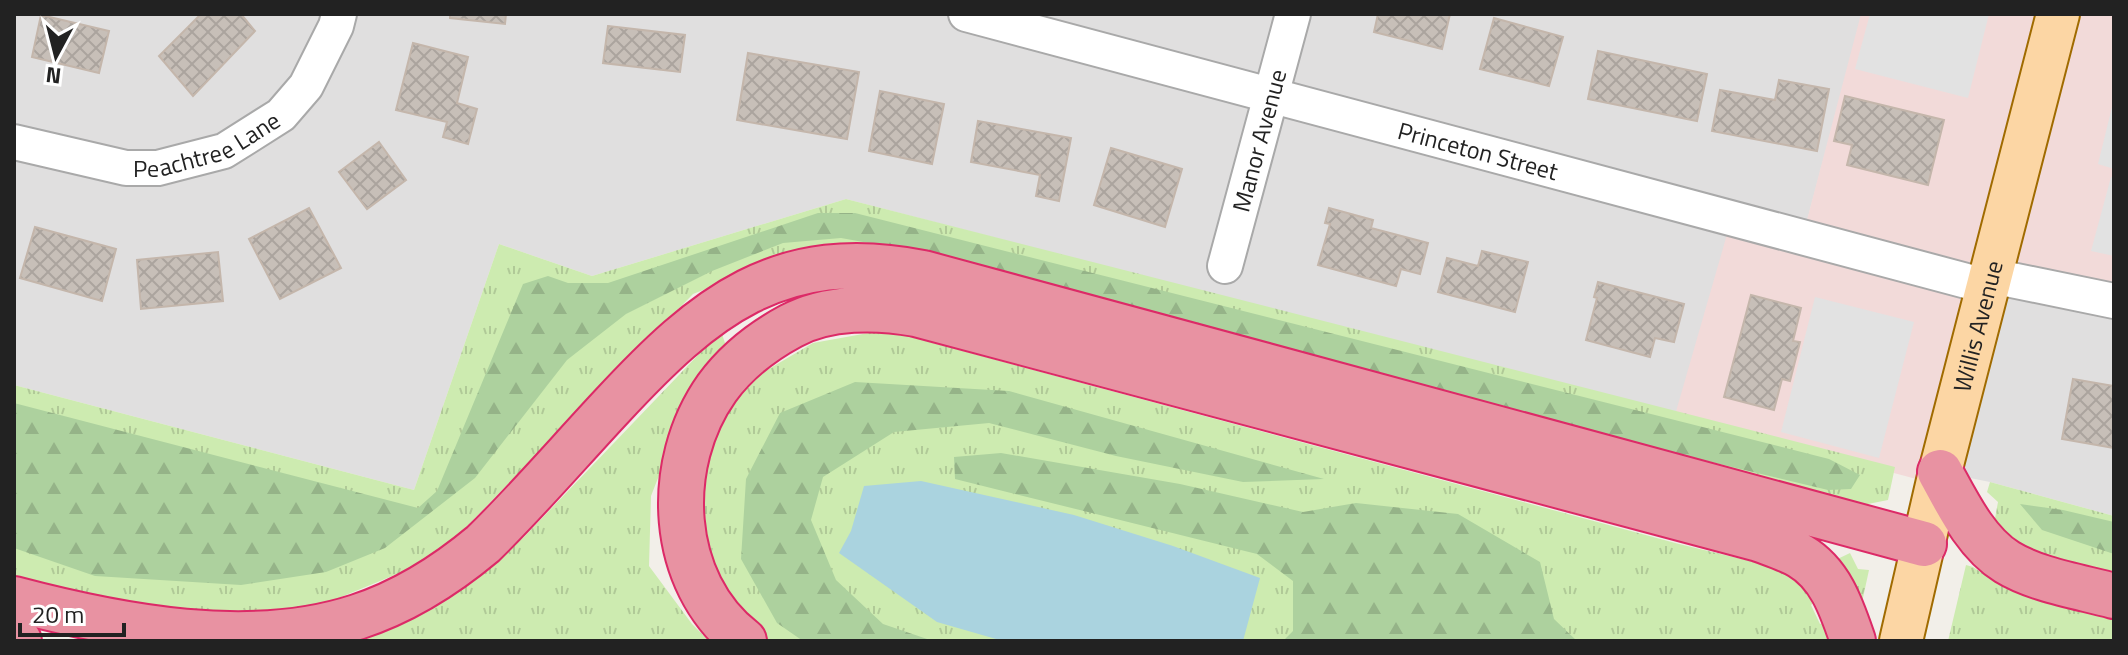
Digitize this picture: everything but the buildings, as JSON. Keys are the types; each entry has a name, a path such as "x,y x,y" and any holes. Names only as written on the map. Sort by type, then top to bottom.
{"highway":[{"path":"14,599 165,629 236,633 287,632 323,626 385,606 441,575 483,544 644,372 687,331 713,312 737,297 787,275 855,265 923,273 1924,544"},
{"path":"744,641 713,610 701,590 685,545 681,502 686,456 693,433 718,387 752,351 804,321 840,312 866,310 916,314 1759,539 1799,555 1815,566 1839,603 1853,641"},
{"path":"1940,472 1971,524 2006,562 2038,575 2114,596"}],"main road":[{"name":"Willis Avenue","path":"1901,641 1940,472 2058,14"}],"street":[{"name":"Peachtree Lane","path":"14,142 126,168 158,168 224,151 281,115 306,86 339,14"},
{"name":"Princeton Street","path":"966,14 1990,281 2114,301"},
{"name":"Manor Avenue","path":"1225,266 1293,14"}],"shaded area":[{"path":"14,14 1862,14 1803,236 1675,415 846,199 592,276 499,244 414,490 14,385"},
{"path":"1861,14 2114,14 2114,301 1992,276 1939,485 1675,415 1732,217 1803,235"},
{"path":"1870,14 1989,14 1968,98 1855,69"},
{"path":"2114,99 2114,169 2098,164"},
{"path":"2111,177 2114,178 2114,256 2091,251"},
{"path":"1992,276 2114,301 2114,516 1990,482 1940,472"},
{"path":"1815,297 1914,322 1879,458 1781,432"}],"green space":[{"path":"846,199 1895,467 1888,500 1848,508 789,256 693,294 436,558 307,611 170,615 14,582 14,385 414,490 499,244 592,276"},
{"path":"818,213 855,213 1829,459 1860,475 1851,489 1828,490 891,247 841,238 783,243 712,271 626,314 567,360 475,478 385,548 326,572 241,585 95,576 14,548 14,403 418,508 437,491 523,284 548,276 568,283 608,283"},
{"path":"885,330 1679,544 1783,569 1821,597 1811,605 1820,624 1828,622 1834,641 764,641 709,572 698,519 709,450 745,383 813,343"},
{"path":"721,331 728,352 683,414 651,496 649,566 692,624 709,641 352,641 360,640 456,593 524,537"},
{"path":"855,382 1009,391 1324,479 1243,482 1116,456 989,423 894,432 823,477 811,520 836,580 883,624 933,641 803,641 777,623 741,559 746,479 780,413"},
{"path":"1001,453 1180,484 1303,512 1356,503 1458,514 1540,562 1554,619 1577,641 1283,641 1293,631 1293,581 1257,554 955,479 954,457"},
{"path":"1990,482 2114,516 2114,580 2025,557 1994,524 1998,502 1987,492"},
{"path":"2020,504 2114,522 2114,554 2042,530"},
{"path":"1850,553 1858,569 1869,570 1858,621 1827,564"},
{"path":"1966,565 2005,588 2114,618 2114,641 1948,641"}],"water":[{"path":"921,481 1074,515 1260,578 1243,641 1003,641 937,622 839,553 851,531 864,486"}]}
